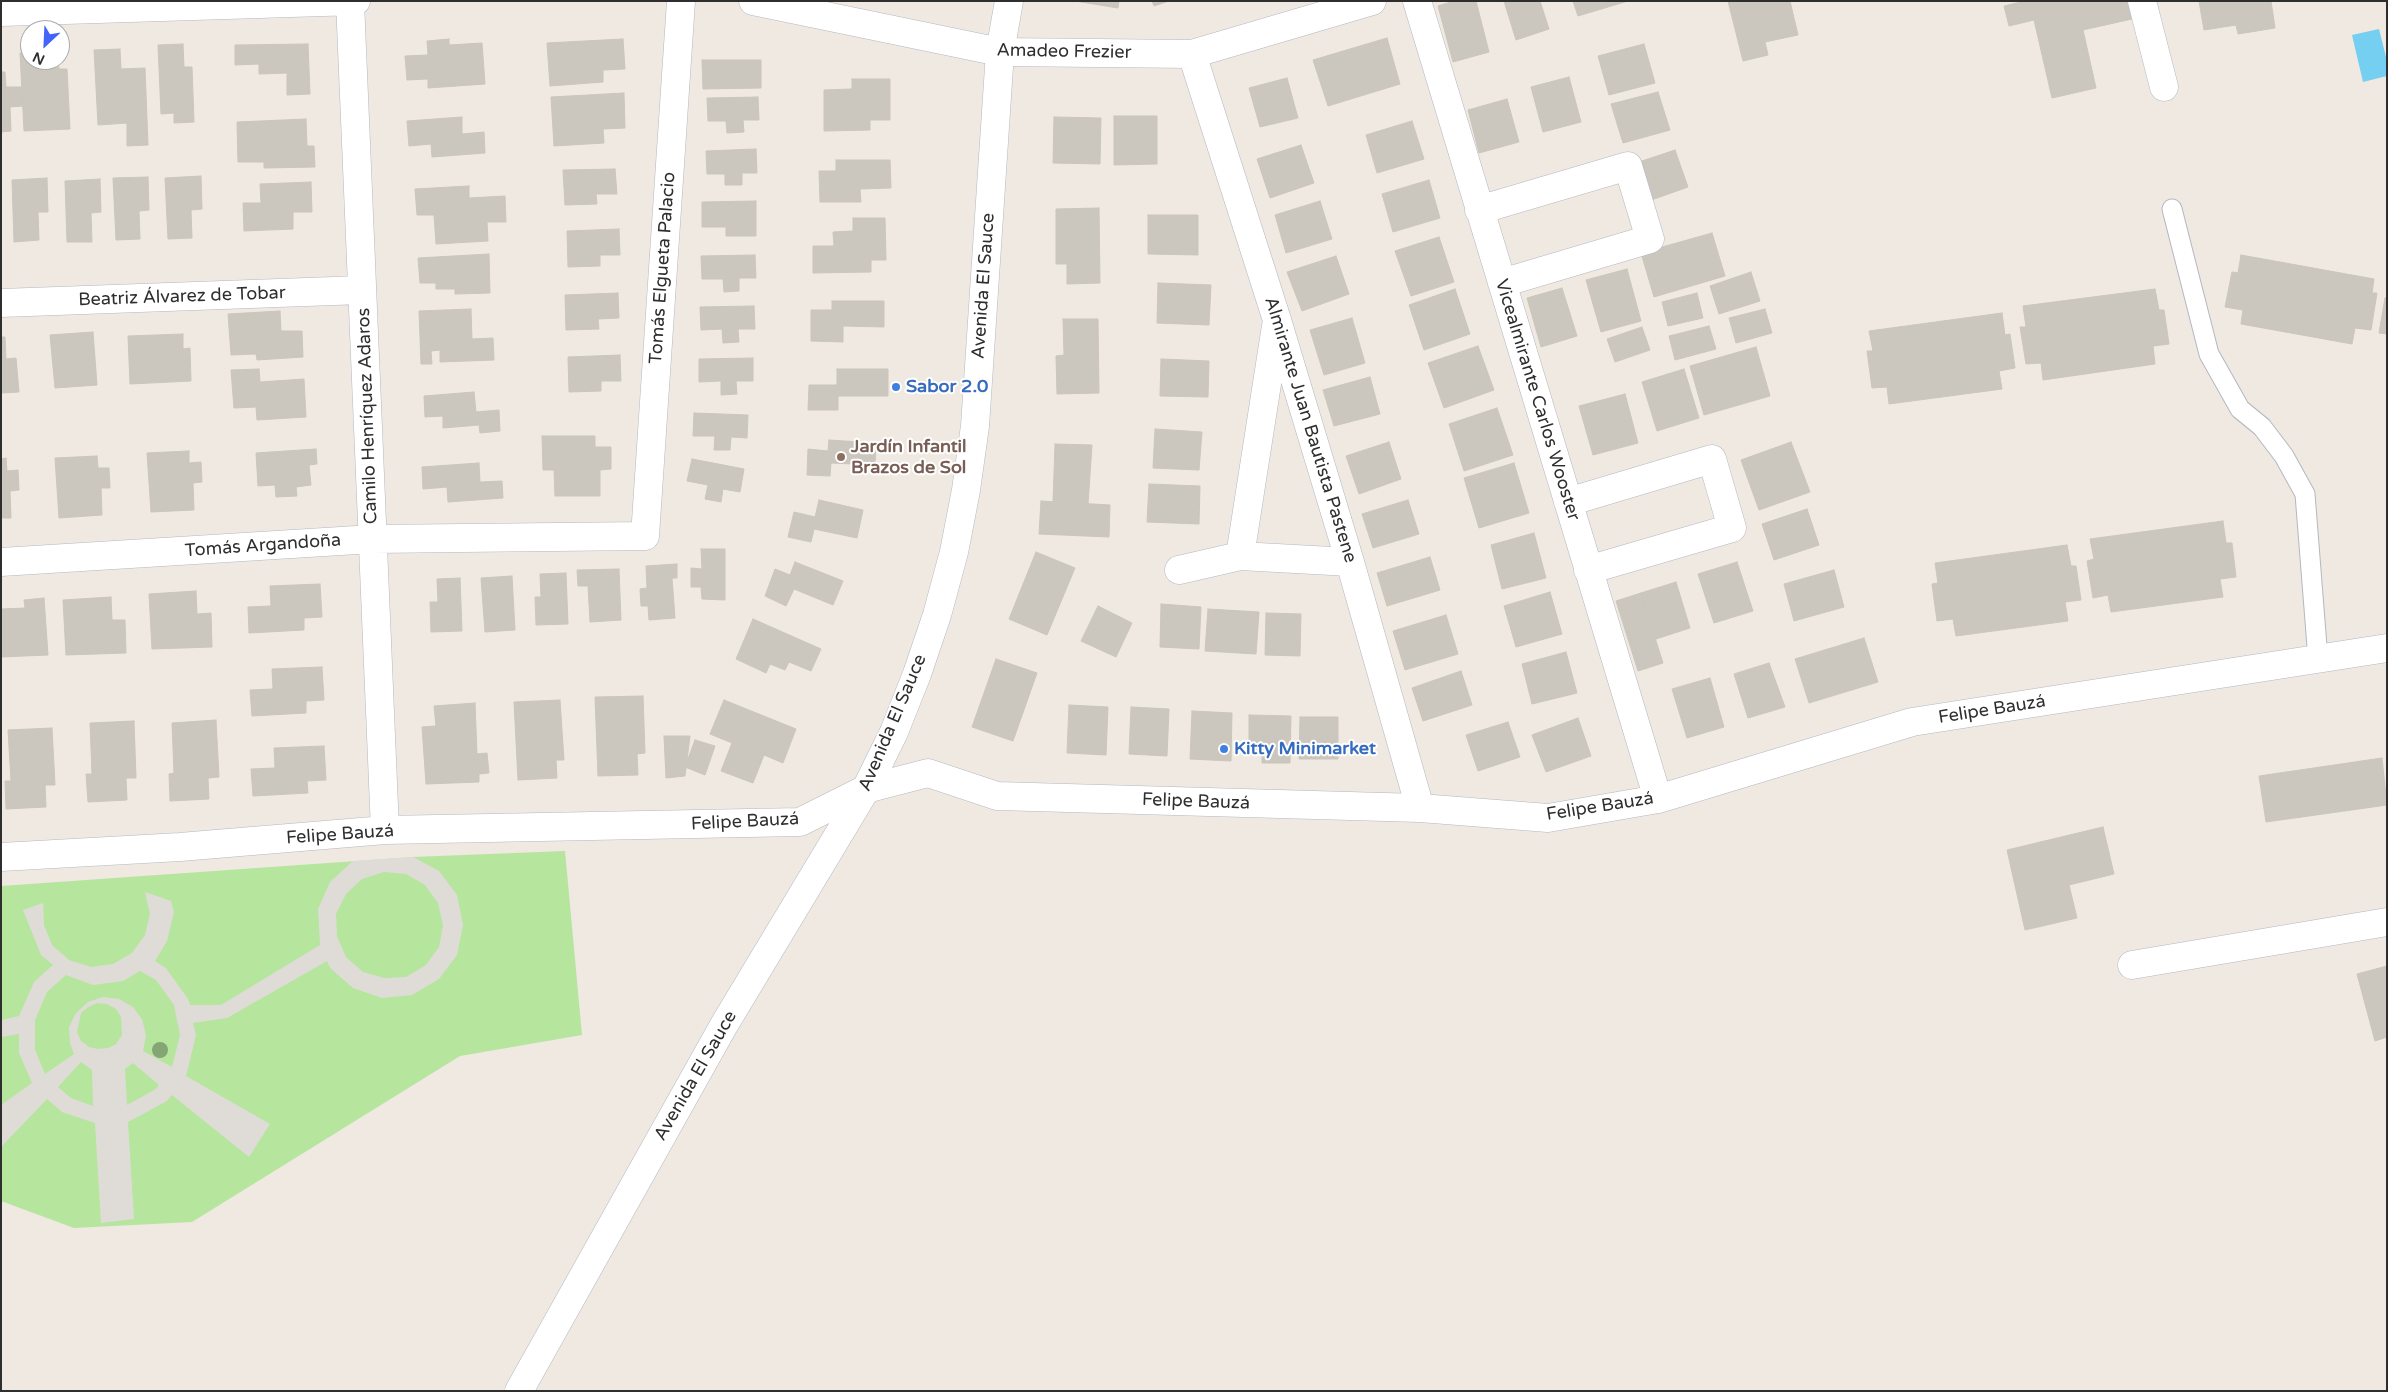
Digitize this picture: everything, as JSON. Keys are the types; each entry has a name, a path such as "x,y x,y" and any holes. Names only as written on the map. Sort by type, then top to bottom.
{"street":[{"name":"Camilo Henríquez Adaros","path":"350,1 385,830"},
{"path":"1,12 356,1"},
{"name":"Tomás Elgueta Palacio","path":"645,536 681,1"},
{"name":"Amadeo Frezier","path":"754,1 1000,52 1192,54 1372,1"},
{"name":"Avenida El Sauce","path":"518,1391 724,1025 866,789 894,732 917,674 954,552 966,490 974,426 1000,52 1009,1"},
{"name":"Vicealmirante Carlos Wooster","path":"1416,1 1658,799"},
{"path":"2142,1 2164,88"},
{"name":"Almirante Juan Bautista Pastene","path":"1192,54 1277,320 1350,562 1420,808"},
{"path":"1480,210 1628,166 1650,239 1502,283"},
{"name":"Beatriz Álvarez de Tobar","path":"1,303 362,290"},
{"path":"1240,556 1277,320"},
{"path":"1568,502 1712,459 1730,519 1732,528 1588,570"},
{"name":"Tomás Argandoña","path":"1,562 373,539 645,536"},
{"path":"1179,570 1240,556 1350,562"},
{"name":"Felipe Bauzá","path":"1,858 180,847 385,830 800,822 866,789 928,773 997,796 1420,808 1548,818 1658,799 1912,722 2387,648"},
{"path":"2132,965 2387,922"}],"lane":[{"path":"2172,209 2210,354 2240,410 2262,427 2284,456 2306,494 2318,659"}],"green space":[{"path":"565,851 582,1035 460,1056 192,1222 74,1228 1,1201 1,886 413,857"}],"shaded area":[{"path":"413,857 439,871 457,895 463,925 457,955 439,979 412,995 382,998 353,988 330,968 327,961 227,1018 193,1023 196,1035 186,1076 270,1124 249,1157 172,1095 167,1101 128,1122 134,1219 101,1223 95,1123 62,1112 47,1099 1,1147 1,1105 32,1083 19,1053 19,1034 1,1037 1,1020 19,1016 34,982 53,965 41,955 23,910 43,903 44,925 52,945 69,960 91,967 113,964 132,953 145,935 150,914 145,892 171,901 174,912 167,941 155,961 166,968 188,999 190,1005 221,1005 320,945 318,909 330,882 353,861","holes":["384,872 406,874 425,885 438,903 443,925 439,947 426,965 406,977 384,978 363,972 346,957 337,936 336,914 346,894 362,879","140,971 156,980 174,1005 180,1035 172,1067 143,1051 146,1035 142,1019 133,1007 119,999 103,997 88,1002 76,1013 69,1027 70,1043 74,1054 45,1074 35,1050 35,1020 47,992 66,975 93,985 123,981","97,1003 107,1004 116,1009 121,1017 122,1035 116,1044 108,1048 98,1049 89,1047 81,1041 77,1032 81,1013","81,1062 92,1070 93,1106 71,1098 58,1087","133,1063 159,1085 156,1089 127,1105 125,1069"]}],"water":[{"path":"2379,29 2387,61 2387,76 2363,82 2352,35"}],"building":[{"path":"1075,1 1119,1 1118,8"},
{"path":"1152,1 1169,1 1154,6"},
{"path":"1454,1 1476,1 1489,52 1453,62 1438,6"},
{"path":"1504,1 1540,1 1549,29 1516,40"},
{"path":"1573,1 1628,1 1578,16"},
{"path":"1728,1 1790,1 1798,35 1765,42 1768,55 1743,61"},
{"path":"2025,1 2127,1 2132,19 2083,30 2096,88 2052,98 2034,20 2009,26 2004,6"},
{"path":"2199,1 2271,1 2275,28 2238,34 2236,25 2204,30"},
{"path":"1387,38 1400,84 1328,106 1313,60"},
{"path":"449,39 449,45 482,43 485,84 428,88 428,79 407,80 405,56 428,55 427,41"},
{"path":"623,39 625,69 603,70 603,82 550,86 547,43"},
{"path":"183,44 184,67 192,67 194,122 174,123 174,113 161,114 158,45"},
{"path":"308,44 310,94 287,95 287,73 259,74 259,64 235,65 235,45"},
{"path":"1644,44 1655,83 1609,95 1598,56"},
{"path":"120,49 121,69 145,68 148,145 127,146 127,123 98,125 94,50"},
{"path":"702,60 761,60 761,88 703,89"},
{"path":"21,70 67,70 70,129 24,131"},
{"path":"1,72 5,72 6,87 22,87 23,106 10,107 11,131 1,132"},
{"path":"1569,77 1581,122 1543,132 1531,87"},
{"path":"1287,78 1298,118 1260,127 1249,88"},
{"path":"852,79 890,79 890,120 870,120 870,130 824,131 824,90 852,89"},
{"path":"1658,92 1670,130 1623,143 1611,104"},
{"path":"624,93 625,128 603,129 604,143 554,146 551,97"},
{"path":"758,97 759,120 743,120 744,132 727,133 726,121 708,121 707,98"},
{"path":"1507,99 1519,142 1479,153 1468,110"},
{"path":"1114,116 1157,116 1157,164 1114,165"},
{"path":"462,117 462,134 484,132 485,153 432,157 431,144 409,146 407,121"},
{"path":"1054,117 1101,118 1100,164 1053,163"},
{"path":"306,119 307,146 314,146 315,167 264,168 264,162 238,162 237,122"},
{"path":"1412,121 1424,159 1377,173 1366,135"},
{"path":"1301,145 1314,183 1270,198 1257,159"},
{"path":"756,149 757,173 742,173 742,185 725,185 725,174 707,174 706,151"},
{"path":"1675,150 1688,187 1643,203 1630,165"},
{"path":"836,160 890,160 891,188 860,189 861,202 820,202 819,171 836,171"},
{"path":"615,169 617,194 596,194 597,204 565,205 563,170"},
{"path":"201,176 202,209 191,210 192,238 168,239 165,178"},
{"path":"148,177 149,210 139,211 140,239 116,240 113,178"},
{"path":"47,178 48,212 38,212 39,240 14,242 12,180"},
{"path":"100,179 101,212 91,213 92,242 67,242 65,181"},
{"path":"1429,180 1440,218 1393,232 1382,194"},
{"path":"311,182 312,212 293,212 293,229 244,231 243,203 261,203 260,184"},
{"path":"469,186 469,198 505,196 506,222 487,222 488,241 436,244 434,215 417,215 415,189"},
{"path":"756,201 756,236 726,236 726,227 702,227 702,202"},
{"path":"1320,201 1332,239 1286,253 1275,215"},
{"path":"1099,208 1100,283 1067,284 1067,264 1056,264 1056,209"},
{"path":"1148,215 1198,215 1198,255 1148,254"},
{"path":"853,218 885,218 886,260 871,260 871,272 813,273 813,246 834,246 833,232 853,231"},
{"path":"619,229 620,255 600,255 600,266 568,267 567,231"},
{"path":"1712,233 1725,276 1654,297 1641,253"},
{"path":"1439,237 1454,282 1411,296 1395,251"},
{"path":"489,254 490,293 455,294 455,289 436,289 436,283 420,283 418,258"},
{"path":"755,255 756,278 739,278 739,291 724,292 723,279 702,279 701,256"},
{"path":"2241,255 2374,279 2372,293 2377,293 2371,330 2355,328 2352,344 2241,324 2243,310 2225,307 2232,272 2238,273"},
{"path":"1336,256 1349,294 1302,311 1287,272"},
{"path":"1627,269 1641,321 1601,332 1586,280"},
{"path":"1751,272 1760,301 1719,314 1710,286"},
{"path":"1158,283 1211,285 1209,325 1157,323"},
{"path":"1562,288 1577,336 1541,347 1527,298"},
{"path":"1455,289 1470,334 1424,350 1409,305"},
{"path":"2155,289 2159,310 2164,310 2169,344 2153,346 2155,364 2043,380 2041,363 2026,364 2020,327 2026,327 2023,306"},
{"path":"618,293 619,318 598,319 599,329 566,330 565,295"},
{"path":"1697,293 1703,318 1668,326 1662,302"},
{"path":"2385,298 2387,298 2387,334 2379,333"},
{"path":"832,301 884,301 884,327 843,326 843,342 811,341 811,310 832,310"},
{"path":"754,306 755,329 738,329 739,342 723,343 722,329 701,330 700,307"},
{"path":"471,309 472,339 493,338 494,360 440,362 440,350 431,351 432,364 421,364 419,311"},
{"path":"1765,309 1772,333 1736,343 1729,318"},
{"path":"280,311 281,331 302,331 303,357 257,360 256,354 231,355 228,314"},
{"path":"2002,313 2005,335 2010,334 2015,368 1999,371 2002,389 1889,404 1887,387 1872,388 1867,351 1873,351 1869,331"},
{"path":"1352,318 1365,363 1324,375 1310,330"},
{"path":"1063,319 1098,319 1099,393 1057,394 1056,356 1064,355"},
{"path":"1709,326 1716,349 1675,360 1669,336"},
{"path":"1642,327 1650,350 1615,362 1607,339"},
{"path":"93,332 97,385 55,388 50,335"},
{"path":"183,334 183,349 190,348 191,381 130,384 128,336"},
{"path":"1,337 5,337 6,359 16,358 19,392 1,393"},
{"path":"1478,346 1494,390 1444,408 1428,363"},
{"path":"1756,347 1770,396 1704,415 1690,366"},
{"path":"620,355 621,381 601,381 601,391 569,392 568,357"},
{"path":"753,358 753,381 736,381 737,394 721,395 721,381 699,382 699,359"},
{"path":"1161,359 1209,361 1208,397 1160,396"},
{"path":"259,369 260,382 304,379 306,417 257,420 256,407 234,408 231,370"},
{"path":"837,369 888,369 888,396 838,396 838,410 808,410 809,385 837,385"},
{"path":"1684,369 1699,418 1657,431 1642,382"},
{"path":"1370,377 1380,414 1334,426 1323,390"},
{"path":"474,392 476,412 499,410 500,431 480,433 479,425 443,428 443,416 425,417 424,396"},
{"path":"1625,394 1638,443 1593,455 1579,406"},
{"path":"1497,408 1513,455 1464,471 1449,424"},
{"path":"694,413 748,415 747,438 731,437 730,450 714,450 715,436 693,436"},
{"path":"1155,429 1202,432 1199,470 1153,468"},
{"path":"542,436 595,436 595,447 611,447 611,469 600,470 600,496 555,496 554,470 543,470"},
{"name":"Jardín Infantil Brazos de Sol","path":"829,440 876,443 875,465 831,463 830,476 807,475 808,449 828,451"},
{"path":"1389,442 1401,479 1359,494 1346,456"},
{"path":"1791,442 1810,492 1759,510 1741,460"},
{"path":"1055,444 1092,445 1088,504 1053,502"},
{"path":"316,449 317,464 309,465 311,485 296,487 297,496 276,497 275,485 258,486 256,453"},
{"path":"189,451 189,463 201,462 202,482 193,483 194,510 151,512 147,453"},
{"path":"97,456 98,468 109,468 110,488 101,488 102,515 59,518 55,458"},
{"path":"6,458 7,471 18,470 19,490 10,491 11,518 1,518 1,459"},
{"path":"692,459 744,469 740,492 723,489 721,502 705,499 708,485 687,481"},
{"path":"479,463 480,482 502,481 503,498 448,502 447,487 423,489 422,467"},
{"path":"1514,463 1529,513 1479,528 1464,478"},
{"path":"1149,484 1200,486 1199,524 1147,522"},
{"path":"819,500 863,510 857,538 814,529 811,542 788,537 794,512 815,517"},
{"path":"1408,500 1419,534 1373,548 1362,514"},
{"path":"1041,501 1110,505 1109,537 1039,534"},
{"path":"1807,509 1819,545 1774,560 1762,524"},
{"path":"2223,521 2226,543 2232,543 2236,577 2220,579 2223,597 2111,612 2108,595 2093,598 2087,561 2094,559 2090,539"},
{"path":"1534,533 1546,578 1502,589 1491,545"},
{"path":"2067,545 2071,566 2076,566 2081,600 2065,602 2068,621 1956,636 1953,619 1937,621 1932,584 1938,583 1935,563"},
{"path":"701,549 725,549 725,600 702,599 701,587 691,587 691,568 702,569"},
{"path":"1036,552 1075,568 1047,635 1009,619"},
{"path":"1430,557 1440,590 1387,606 1377,573"},
{"path":"795,562 843,581 833,605 794,589 786,606 765,596 775,569 790,575"},
{"path":"1737,562 1753,611 1714,623 1698,574"},
{"path":"677,564 677,578 672,578 675,618 649,620 648,606 641,606 640,589 647,588 646,566"},
{"path":"619,569 621,620 590,622 588,586 578,586 577,570"},
{"path":"1834,570 1844,607 1794,621 1784,584"},
{"path":"566,573 568,624 536,625 535,597 541,597 540,574"},
{"path":"512,576 515,630 485,632 481,578"},
{"path":"460,578 462,631 431,632 430,602 438,602 437,579"},
{"path":"1676,582 1690,628 1656,639 1641,593"},
{"path":"320,584 322,617 304,618 304,630 249,633 248,607 271,606 270,586"},
{"path":"196,591 197,614 211,613 212,647 152,649 149,594"},
{"path":"1550,592 1562,634 1516,647 1504,606"},
{"path":"1641,593 1663,663 1638,671 1616,601"},
{"path":"111,597 112,620 125,620 126,653 66,655 63,600"},
{"path":"44,598 48,655 1,657 1,609 25,608 24,600"},
{"path":"1161,604 1201,607 1199,649 1160,647"},
{"path":"1098,606 1132,623 1116,657 1081,641"},
{"path":"1208,609 1259,612 1256,654 1205,651"},
{"path":"1266,613 1301,614 1300,656 1265,655"},
{"path":"1446,615 1458,654 1405,670 1393,631"},
{"path":"753,619 821,649 811,671 789,662 785,670 770,664 766,673 736,659"},
{"path":"1864,638 1878,682 1809,703 1795,659"},
{"path":"1566,652 1577,693 1532,704 1522,664"},
{"path":"996,659 1037,673 1013,741 972,727"},
{"path":"1769,663 1785,707 1748,718 1734,674"},
{"path":"322,667 324,700 306,701 306,713 252,716 250,690 273,689 272,669"},
{"path":"1461,671 1472,705 1423,721 1412,688"},
{"path":"1710,678 1724,727 1687,738 1672,689"},
{"path":"643,696 645,753 637,754 638,775 598,776 595,697"},
{"path":"560,700 564,760 556,760 557,778 518,780 514,702"},
{"path":"724,700 796,729 783,763 764,755 753,783 721,771 732,743 710,734"},
{"path":"475,703 477,754 487,753 489,773 479,774 479,782 426,784 422,727 436,726 434,706"},
{"path":"1069,705 1108,707 1106,755 1067,753"},
{"path":"1131,707 1169,709 1167,756 1129,754"},
{"path":"1192,711 1232,713 1231,761 1190,759"},
{"path":"1249,715 1291,716 1290,763 1262,763 1262,751 1249,751"},
{"path":"1300,717 1338,717 1338,759 1299,759"},
{"path":"1578,718 1591,756 1546,772 1532,735"},
{"path":"216,720 219,777 208,778 209,799 170,801 169,774 174,773 172,723"},
{"path":"134,721 136,778 126,778 127,800 88,802 86,774 92,774 90,723"},
{"path":"1508,722 1520,757 1478,771 1466,735"},
{"path":"52,728 55,785 45,785 46,807 6,809 5,781 11,781 8,730"},
{"path":"664,736 690,736 685,776 666,778"},
{"path":"695,740 715,746 705,775 685,767"},
{"path":"324,746 326,780 307,781 308,793 253,796 251,769 275,768 274,748"},
{"path":"2382,758 2387,805 2266,822 2259,776"},
{"path":"2103,827 2114,874 2069,885 2077,918 2025,930 2007,850"},
{"path":"2387,966 2387,1037 2375,1041 2357,974"}],"place":[{"name":"Sabor 2.0","path":"896,387"},
{"name":"Jardín Infantil Brazos de Sol","path":"841,457"},
{"name":"Kitty Minimarket","path":"1224,749"}]}
